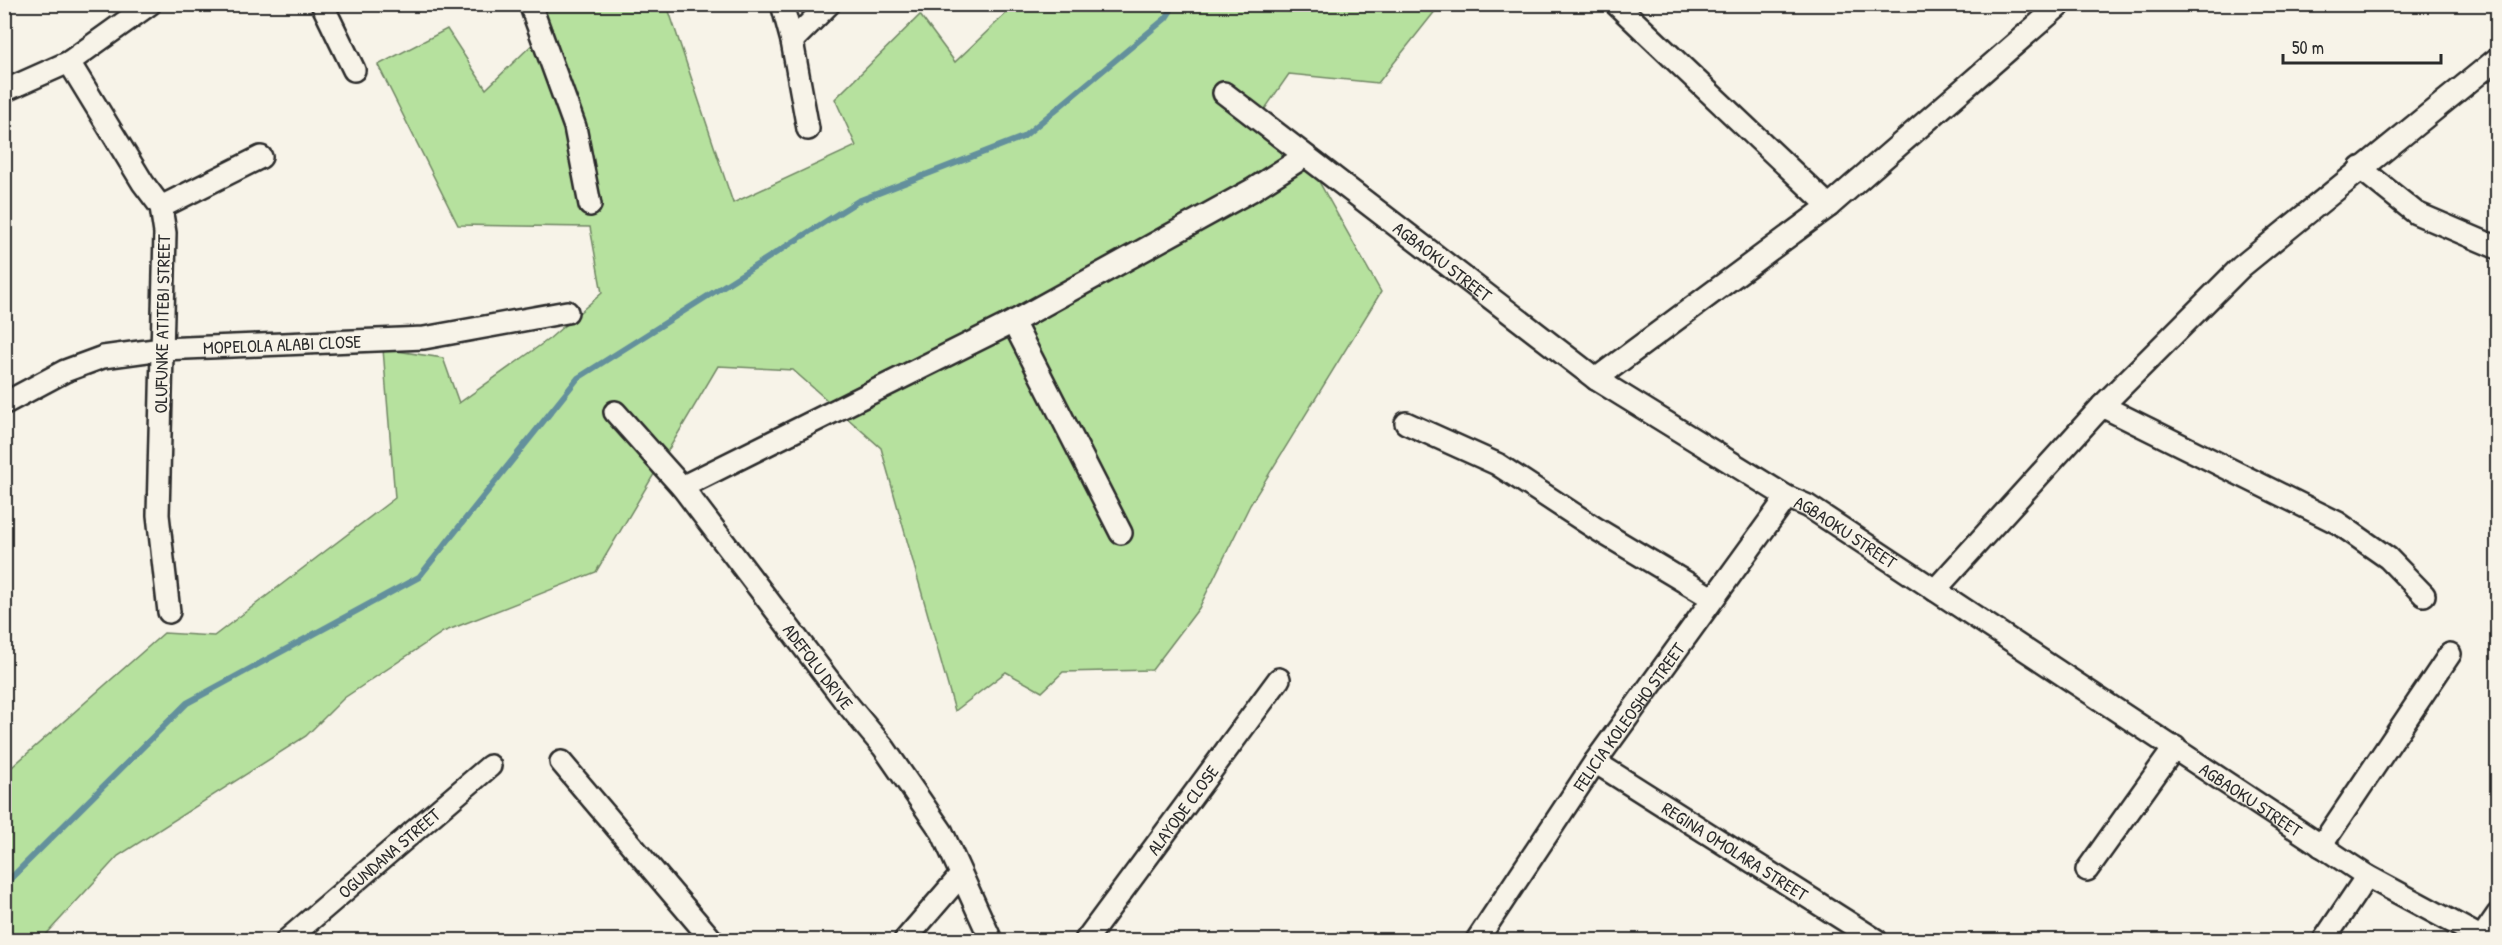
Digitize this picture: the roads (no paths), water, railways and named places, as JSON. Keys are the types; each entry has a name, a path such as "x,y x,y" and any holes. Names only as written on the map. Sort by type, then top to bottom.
{"street":[{"path":"4,91 69,62 150,4"},
{"path":"322,4 354,70"},
{"path":"530,4 575,127 590,205"},
{"path":"782,4 792,41 808,129"},
{"path":"792,41 829,4"},
{"path":"1616,4 1829,206"},
{"path":"1596,379 1829,206 2061,4"},
{"path":"1935,590 2102,406 2241,267 2498,57"},
{"name":"OLUFUNKE ATITEBI STREET","path":"69,62 143,183 161,207 165,233 158,515 170,612"},
{"name":"AGBAOKU STREET","path":"1224,93 1596,379 1787,497 1808,506 2367,876 2484,939"},
{"path":"682,487 1013,322 1252,190 1305,156"},
{"path":"161,207 261,157"},
{"path":"2360,168 2416,213 2498,248"},
{"name":"MOPELOLA ALABI CLOSE","path":"7,402 65,371 103,357 162,348 424,338 567,312"},
{"path":"1013,322 1121,533"},
{"path":"2102,406 2338,523 2388,558 2424,595"},
{"name":"ADEFOLU DRIVE","path":"615,412 682,487 844,700 884,748 942,832 991,940"},
{"path":"1406,423 1497,464 1595,528 1712,598"},
{"name":"FELICIA KOLEOSHO STREET","path":"1477,940 1594,762 1787,497"},
{"path":"2321,846 2450,654"},
{"name":"ALAYODE CLOSE","path":"1086,940 1279,679"},
{"path":"2087,870 2175,747"},
{"path":"561,762 711,940"},
{"name":"REGINA OMOLARA STREET","path":"1594,762 1876,940"},
{"name":"OGUNDANA STREET","path":"287,940 490,766"},
{"path":"905,940 961,875"},
{"path":"2324,940 2367,876"},
{"path":"2484,939 2498,914"}],"waterway":[{"path":"4,885 187,703 419,577 578,378 858,201 1023,137 1166,18 1175,4"}]}
